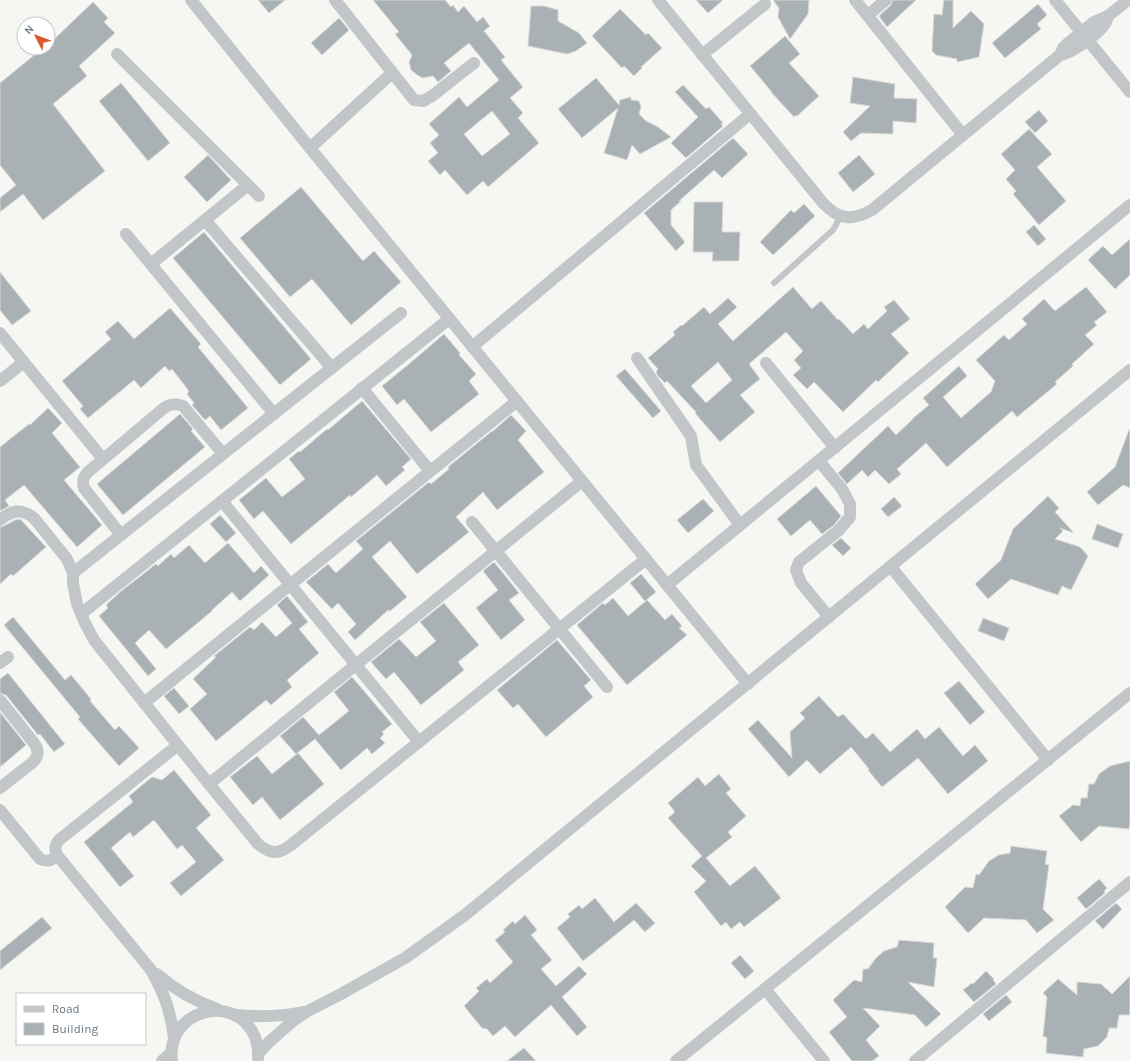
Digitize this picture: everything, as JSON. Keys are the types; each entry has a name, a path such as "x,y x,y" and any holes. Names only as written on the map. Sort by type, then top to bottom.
{"street":[{"path":"191,0 449,319 748,684"},
{"path":"335,0 414,100 423,101 432,96 474,63"},
{"path":"658,0 823,203 831,211 840,216 852,218 862,216 872,210 1060,55 1070,52 1084,36 1102,27 1108,16 1128,0"},
{"path":"855,0 963,135"},
{"path":"868,15 886,0"},
{"path":"1055,0 1130,92"},
{"path":"702,55 765,4"},
{"path":"117,54 259,196"},
{"path":"310,148 392,73"},
{"path":"472,347 750,114"},
{"path":"151,264 248,185"},
{"path":"667,585 1130,205"},
{"path":"205,220 332,368"},
{"path":"126,234 274,414"},
{"path":"73,573 401,313"},
{"path":"81,614 449,319"},
{"path":"0,334 104,459"},
{"path":"637,358 691,436 696,465 740,525"},
{"path":"0,381 24,362"},
{"path":"766,362 835,448"},
{"path":"258,1058 281,1030 308,1011 405,958 465,915 1130,370"},
{"path":"362,388 430,471"},
{"path":"144,703 517,401"},
{"path":"122,535 84,488 82,482 84,477 164,408 169,404 182,406 223,454"},
{"path":"819,461 842,489 850,504 850,517 839,530 799,562 796,570 801,583 829,617"},
{"path":"209,784 582,481"},
{"path":"222,501 419,742"},
{"path":"0,520 17,511 29,514 34,518 67,560 73,573 74,594 81,614 94,640 258,844 265,850 274,852 283,850 646,559"},
{"path":"472,522 607,687"},
{"path":"891,567 1048,760"},
{"path":"676,1061 1130,693"},
{"path":"0,700 34,743 38,753 33,762 0,788"},
{"path":"178,745 59,840 55,847 55,851 152,970 167,983 184,994 202,1004 235,1015 253,1017 272,1016 290,1015 308,1011"},
{"path":"0,810 40,859 46,861 52,860 57,854"},
{"path":"914,1061 1130,882"},
{"path":"152,970 167,1003 172,1020 174,1038 172,1057 162,1061"},
{"path":"765,989 824,1061"},
{"path":"174,1038 182,1026 193,1016 207,1011 221,1011"},
{"path":"235,1015 245,1022 252,1032 257,1042 258,1058"}],"lane":[{"path":"774,283 833,230 840,216"}],"building":[{"path":"258,0 285,0 269,13"},
{"path":"373,0 445,0 451,7 453,5 458,12 464,6 477,22 483,17 490,26 484,31 505,57 501,60 523,87 510,98 523,113 518,118 539,143 488,187 483,181 467,195 445,170 440,175 428,161 438,153 430,143 439,135 429,124 459,97 467,107 499,80 469,43 444,63 451,71 438,82 433,76 422,78 411,70 409,62 412,55 395,34 399,32","holes":["492,111 510,134 482,156 464,134"]},
{"path":"696,0 723,0 708,13"},
{"path":"773,0 809,0 808,14 790,39 778,17 779,8"},
{"path":"893,0 916,0 887,27 879,16 891,5"},
{"path":"944,0 953,0 953,28 971,11 984,24 979,57 957,62 957,59 936,55 932,51 934,14 942,15"},
{"path":"93,2 108,18 104,22 115,33 79,66 87,76 53,104 105,171 43,220 23,194 0,212 0,198 16,185 0,165 0,83 33,56 56,56 56,37"},
{"path":"1038,4 1047,15 1037,24 1041,29 1005,58 992,43"},
{"path":"531,6 544,6 558,10 558,21 579,33 587,43 576,51 567,54 528,46"},
{"path":"620,9 646,35 648,33 662,48 641,67 642,68 634,76 624,66 622,68 592,36"},
{"path":"339,18 349,30 322,55 311,43"},
{"path":"785,36 800,54 789,63 819,96 794,117 750,66"},
{"path":"853,77 895,84 894,98 917,99 916,123 893,121 893,134 861,133 851,141 843,132 870,106 850,103"},
{"path":"596,78 619,105 620,100 631,97 631,100 639,101 641,107 639,114 646,121 658,127 671,137 640,154 632,145 627,160 604,153 618,108 582,138 558,109"},
{"path":"121,83 170,143 148,161 99,101"},
{"path":"683,85 706,109 709,107 723,123 721,124 723,126 686,158 671,143 698,117 675,92"},
{"path":"1039,110 1048,121 1035,133 1025,122"},
{"path":"1029,129 1052,154 1037,167 1066,201 1039,225 1013,194 1016,191 1006,179 1015,170 1001,154"},
{"path":"733,138 748,154 722,178 714,170 671,210 671,225 685,242 676,251 644,213"},
{"path":"208,155 231,180 207,202 184,177"},
{"path":"859,155 875,174 853,192 838,173"},
{"path":"301,187 363,261 374,251 401,282 351,325 312,279 290,297 240,238"},
{"path":"694,202 723,202 722,232 740,232 739,261 712,261 713,252 693,252"},
{"path":"804,204 815,216 773,255 760,242 791,210 794,213"},
{"path":"1034,225 1046,239 1038,246 1026,232"},
{"path":"204,232 311,359 280,385 173,258"},
{"path":"1130,239 1130,275 1115,289 1088,260 1103,246 1112,255"},
{"path":"0,272 31,311 12,325 0,310"},
{"path":"793,287 812,309 821,301 853,334 864,324 868,329 887,311 884,307 894,300 910,319 891,334 909,353 878,382 876,380 843,412 814,382 807,389 793,375 801,368 794,360 803,351 786,332 749,364 760,379 740,395 755,412 720,442 695,413 696,412 667,381 665,383 658,376 656,372 658,369 648,358 675,335 673,332 704,307 710,314 728,298 737,307 718,324 733,341","holes":["718,362 732,380 706,403 691,386"]},
{"path":"1086,287 1107,312 1094,322 1097,325 1085,335 1094,344 1055,382 1057,384 1017,417 1012,411 947,467 926,443 897,469 901,474 889,484 875,470 868,477 862,470 847,484 838,473 888,426 896,435 929,405 923,398 959,366 967,376 943,397 961,418 991,392 995,381 976,360 1004,335 1009,340 1027,324 1022,319 1044,299 1055,311"},
{"path":"170,308 201,344 198,347 248,408 221,430 210,416 205,420 192,405 194,403 187,394 189,391 172,369 169,371 165,366 141,388 134,380 88,418 80,409 83,406 62,381 111,339 105,332 118,321 134,339"},
{"path":"444,334 460,353 459,355 476,374 469,381 479,394 431,432 404,399 397,405 382,386"},
{"path":"625,369 661,411 653,418 616,376"},
{"path":"362,401 411,459 402,467 405,470 386,486 377,475 351,497 350,495 291,544 263,511 254,519 239,500 266,478 282,497 305,479 289,459 299,451 300,452 327,429 328,430"},
{"path":"48,408 62,423 52,433 80,467 64,480 102,525 77,547 24,485 5,500 9,506 0,511 0,447 29,424 30,425"},
{"path":"180,414 193,429 191,431 205,447 123,515 97,484"},
{"path":"511,415 526,431 518,440 544,472 497,510 483,492 456,517 469,532 417,574 390,541 372,557 407,597 390,611 388,610 355,640 348,632 356,624 338,603 332,609 306,582 328,564 336,573 363,549 356,541 429,482 431,484 449,469 448,467"},
{"path":"1129,430 1130,488 1123,485 1098,505 1087,492 1115,467"},
{"path":"816,486 841,516 834,525 822,534 810,520 791,536 777,519"},
{"path":"1048,496 1059,508 1055,512 1074,533 1060,528 1063,531 1055,539 1080,547 1088,556 1071,590 1062,586 1058,595 1011,579 988,599 975,584 1001,560 1013,529"},
{"path":"894,497 902,506 888,517 881,509"},
{"path":"703,499 714,511 688,533 677,520"},
{"path":"220,515 236,533 226,542 210,524"},
{"path":"20,519 46,547 13,576 11,574 0,584 0,527"},
{"path":"1097,524 1123,534 1118,548 1092,539"},
{"path":"841,538 851,548 843,556 832,545"},
{"path":"228,543 254,573 261,566 269,575 240,601 232,592 212,611 166,649 149,630 135,643 156,669 148,676 99,616 108,608 106,605 120,592 156,564 158,566 171,554 174,558 189,545 205,563"},
{"path":"494,562 519,593 509,600 525,620 501,640 476,608 498,590 483,571"},
{"path":"641,574 656,592 645,601 630,583"},
{"path":"287,596 308,622 299,629 319,653 287,680 292,687 271,705 266,700 216,741 190,709 207,694 193,679 216,657 214,656 250,627 254,630 262,622 276,637 292,623 277,605"},
{"path":"613,598 628,616 647,600 665,620 672,614 682,626 679,628 687,635 627,685 577,625 603,603 605,605"},
{"path":"444,603 479,645 458,662 464,670 421,705 394,672 386,679 371,662 399,639 416,657 436,641 420,622"},
{"path":"13,617 65,680 71,675 91,699 90,701 115,730 119,726 139,748 119,766 78,719 80,717 4,625"},
{"path":"983,618 1009,628 1004,641 978,631"},
{"path":"557,640 591,680 584,686 593,697 546,737 518,704 513,708 497,690"},
{"path":"8,673 65,744 54,752 40,734 38,735 6,695 0,693 0,679"},
{"path":"352,677 392,724 382,732 384,734 380,738 385,743 372,754 367,748 341,770 315,739 296,754 280,736 303,717 319,735 349,711 334,692"},
{"path":"959,681 985,712 970,725 944,693"},
{"path":"174,688 189,706 179,714 164,696"},
{"path":"819,696 838,717 843,714 866,739 873,733 890,752 917,729 925,739 939,727 963,756 975,745 988,761 948,794 918,758 882,787 851,747 820,774 807,760 789,777 748,729 758,720 792,758 790,732 805,718 800,713"},
{"path":"0,712 26,745 0,767"},
{"path":"298,753 324,784 280,820 262,797 253,805 230,777 257,756 272,774"},
{"path":"1130,761 1129,829 1099,826 1081,842 1059,816 1073,805 1080,806 1081,798 1087,798 1089,784 1094,784 1099,774 1110,766"},
{"path":"174,770 211,815 196,828 224,860 181,896 170,883 196,862 182,845 177,849 154,820 133,837 130,832 111,848 134,876 120,887 84,842 133,802 129,796 152,777 162,780"},
{"path":"719,774 731,789 726,793 746,816 728,832 732,837 706,858 730,886 755,866 781,898 744,927 740,922 731,929 726,922 721,926 694,892 706,881 691,866 702,856 668,818 675,812 668,803 698,777 705,786"},
{"path":"1011,846 1047,851 1045,864 1049,865 1043,909 1054,920 1037,933 1026,920 984,918 968,933 945,907 965,887 973,888 976,874 979,875 989,861 999,855 1010,853"},
{"path":"1099,879 1107,888 1104,891 1105,893 1086,909 1077,898"},
{"path":"595,898 614,922 636,903 655,923 645,932 634,920 583,961 557,928 570,917 568,914 579,905 582,909"},
{"path":"1116,903 1122,909 1103,929 1095,921"},
{"path":"525,915 537,930 531,935 552,960 541,969 556,986 579,966 587,974 562,997 587,1027 577,1036 551,1005 515,1037 505,1026 493,1036 487,1029 482,1028 464,1006 479,991 476,988 487,979 490,983 513,962 495,940 505,932 503,930 513,921 515,924"},
{"path":"42,917 52,928 0,970 0,951"},
{"path":"899,940 934,943 933,958 937,958 934,987 908,982 941,1014 926,1027 915,1015 863,1008 880,1026 866,1040 879,1056 872,1061 852,1061 829,1032 847,1017 833,1000 854,980 862,982 863,969 868,969 876,958 884,951 897,947"},
{"path":"740,955 754,971 745,979 731,963"},
{"path":"986,971 994,979 993,980 996,984 974,1002 963,990 972,983 973,984"},
{"path":"1130,976 1130,1015 1119,1015 1117,1028 1109,1028 1107,1037 1098,1046 1084,1049 1083,1057 1046,1053 1047,1038 1043,1036 1047,997 1043,993 1058,979 1077,995 1077,982 1101,984 1112,994"},
{"path":"1006,995 1012,1002 989,1021 983,1014"},
{"path":"524,1048 536,1061 507,1061"}]}
